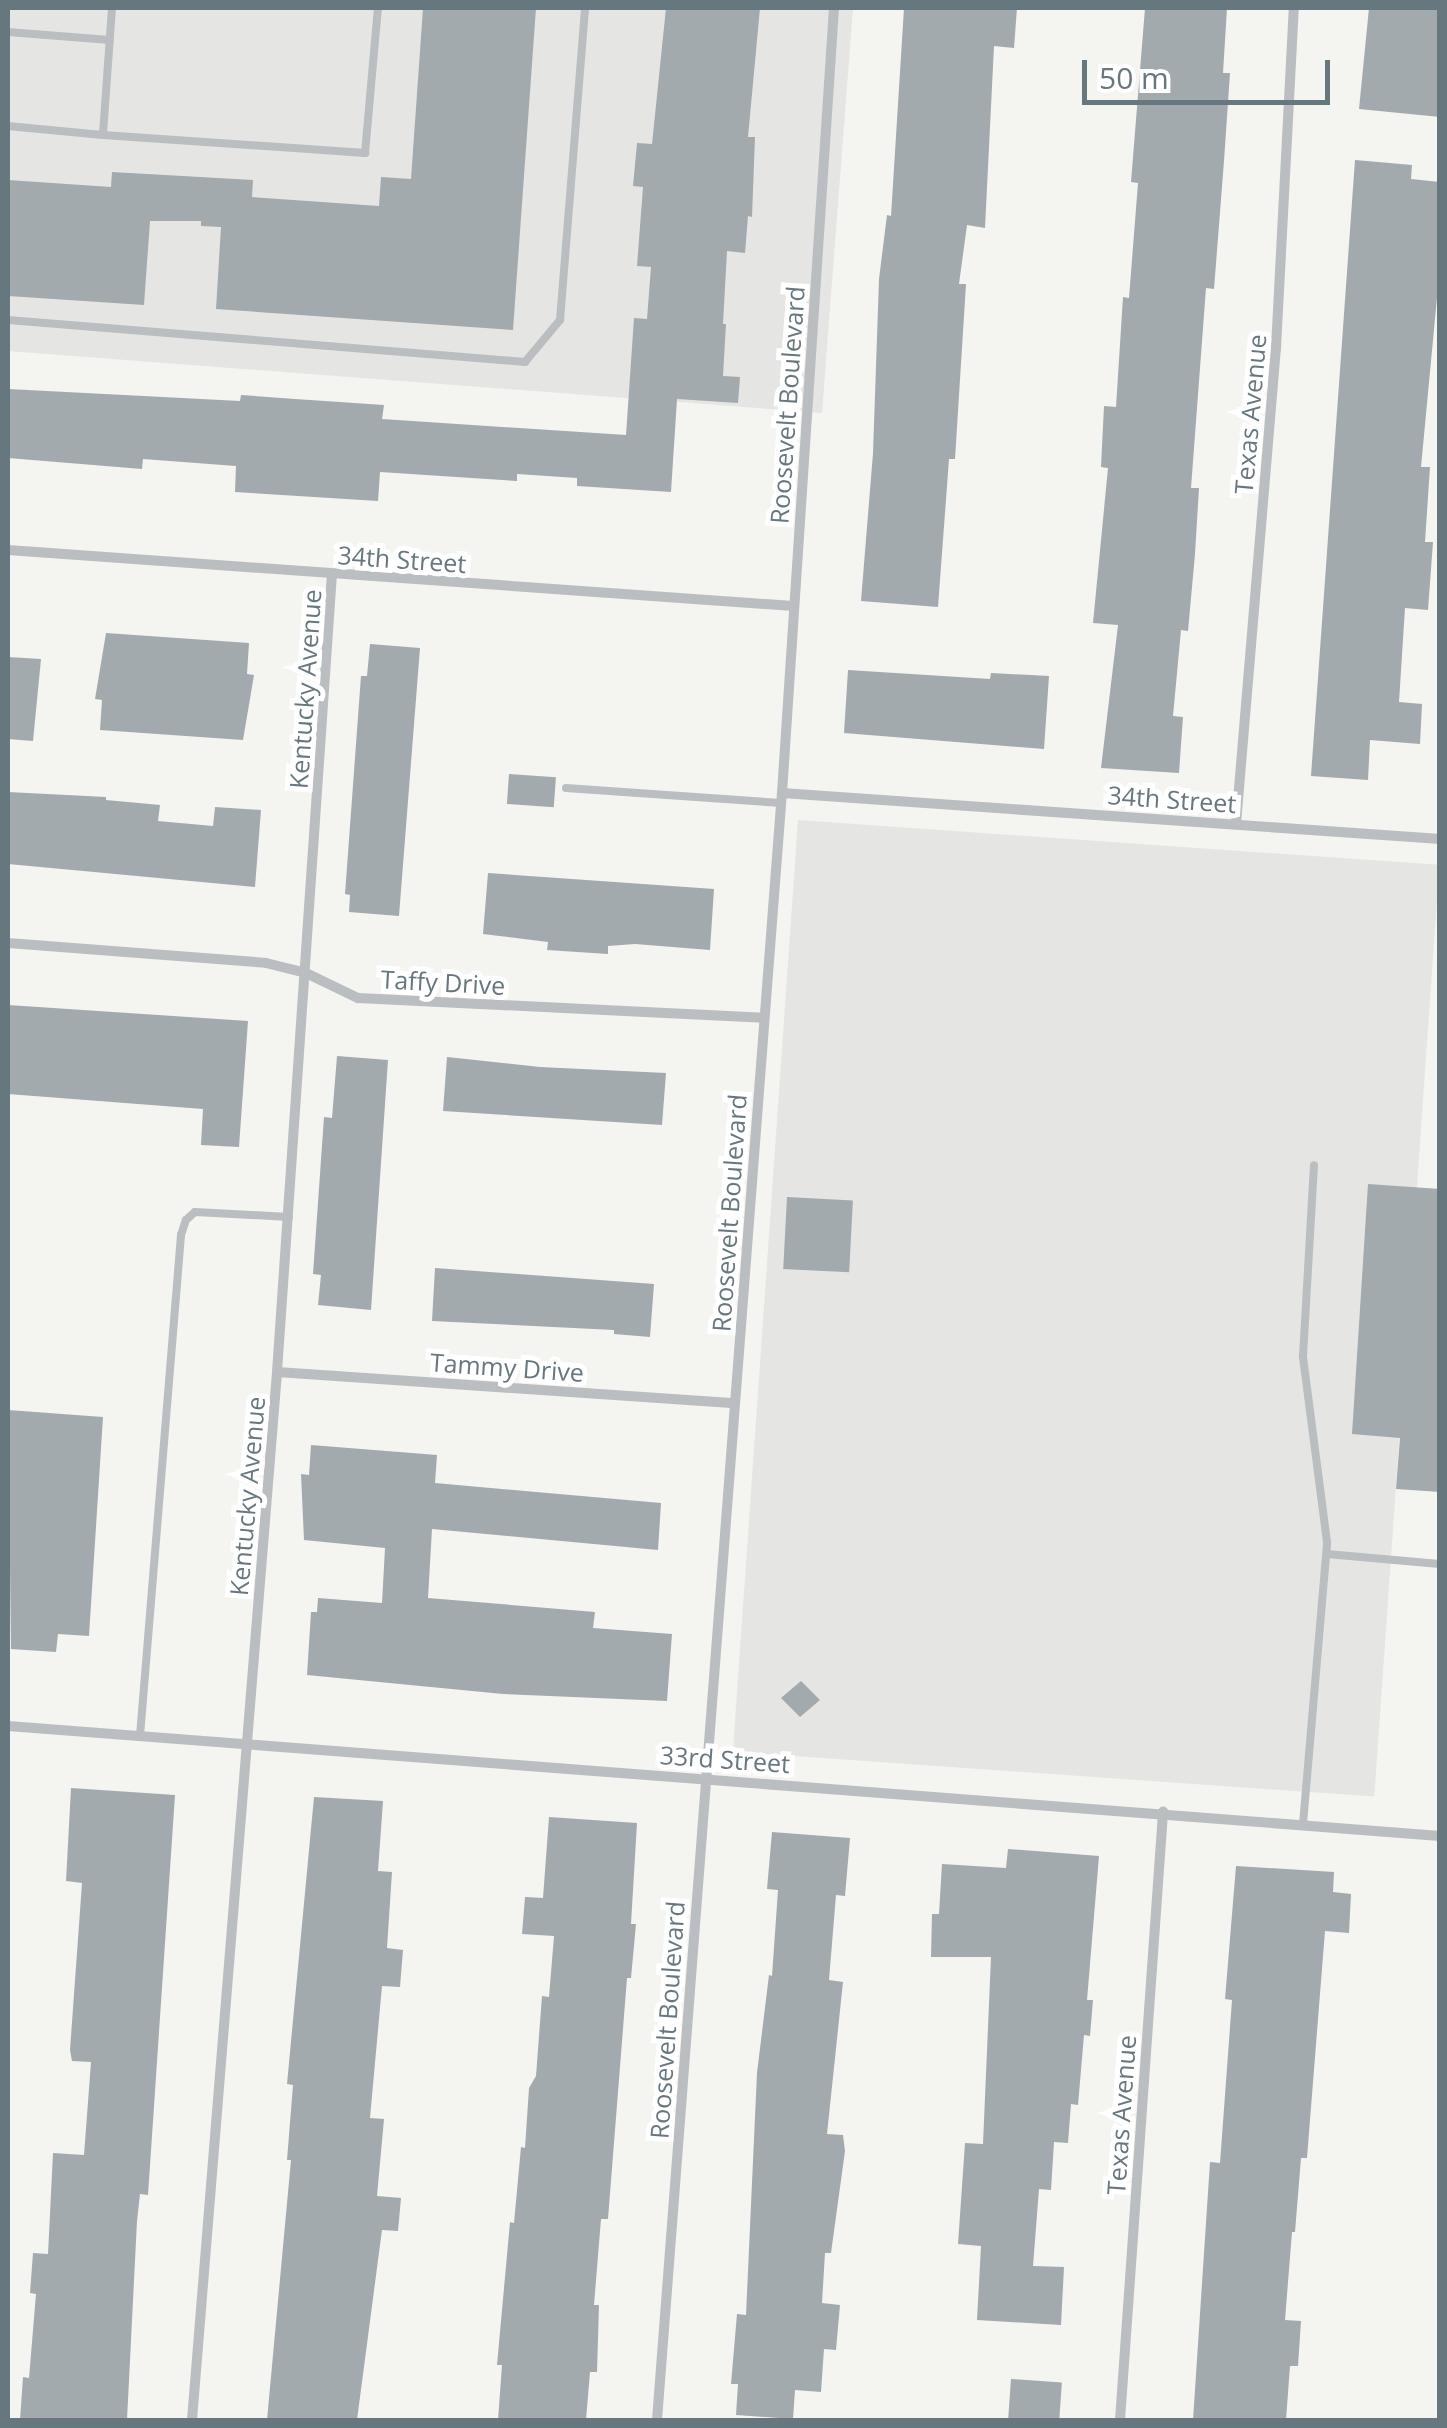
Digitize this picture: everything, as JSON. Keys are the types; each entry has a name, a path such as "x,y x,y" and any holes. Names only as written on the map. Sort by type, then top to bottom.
{"street":[{"name":"Roosevelt Boulevard","path":"657,2420 782,798 834,8"},
{"name":"Texas Avenue","path":"1236,824 1276,348 1294,8"},
{"name":"34th Street","path":"8,550 793,606"},
{"name":"Kentucky Avenue","path":"192,2420 277,1372 332,574"},
{"name":"34th Street","path":"782,798 1440,839"},
{"name":"Taffy Drive","path":"8,943 266,963 306,974 358,998 764,1018"},
{"name":"Tammy Drive","path":"277,1372 734,1403"},
{"name":"33rd Street","path":"8,1726 1440,1836"},
{"name":"Texas Avenue","path":"1120,2420 1163,1812"}],"lane":[{"path":"103,134 112,8"},
{"path":"8,126 365,153 378,8"},
{"path":"8,320 525,362 560,320 585,8"},
{"path":"8,32 110,40"},
{"path":"566,788 782,798"},
{"path":"1302,1824 1326,1554 1302,1356 1314,1165"},
{"path":"140,1736 181,1235 186,1220 196,1212 288,1216"},
{"path":"1326,1554 1440,1564"}],"shaded area":[{"path":"8,8 853,8 822,413 8,351"},
{"path":"798,820 1439,865 1374,1797 733,1752"}],"building":[{"path":"423,8 536,8 513,330 216,309 221,227 201,226 201,221 150,221 144,305 8,296 8,180 111,187 112,172 253,180 252,197 379,206 381,177 411,179"},
{"path":"666,8 760,8 748,137 755,137 752,217 748,216 745,253 727,251 723,376 740,377 738,403 677,399 671,492 577,486 577,478 517,474 517,481 380,472 378,501 235,492 236,466 143,459 142,469 8,458 8,389 240,401 241,395 384,405 382,419 626,435 634,318 647,319 651,267 637,266 643,187 633,186 637,143 652,144"},
{"path":"904,8 1017,8 1014,48 994,46 985,228 967,225 959,284 966,284 955,459 949,459 938,607 861,601 873,453 879,279 887,215 891,216"},
{"path":"1145,8 1227,8 1223,73 1230,73 1214,289 1206,288 1191,488 1199,488 1195,554 1188,631 1181,630 1173,716 1183,717 1179,773 1101,768 1118,625 1093,623 1108,468 1101,467 1104,406 1116,407 1123,297 1129,298 1138,183 1131,182"},
{"path":"1369,8 1440,8 1440,117 1359,109"},
{"path":"1355,160 1412,165 1411,179 1440,182 1440,266 1421,467 1430,467 1425,542 1433,542 1428,610 1405,608 1399,702 1422,704 1420,744 1370,740 1368,780 1311,776"},
{"path":"106,633 249,643 247,674 254,675 243,740 100,730 102,700 95,699"},
{"path":"370,644 420,648 399,916 349,912 350,895 345,894 361,676 367,676"},
{"path":"8,657 41,659 33,741 8,739"},
{"path":"848,670 990,679 991,673 1049,676 1044,749 844,733"},
{"path":"509,774 556,777 554,807 507,804"},
{"path":"8,792 106,797 160,805 158,821 213,826 215,807 261,810 255,887 8,864"},
{"path":"488,873 714,889 710,950 635,944 608,946 608,954 547,950 548,942 483,934"},
{"path":"8,1005 248,1021 239,1147 201,1145 203,1109 8,1094"},
{"path":"337,1056 388,1060 371,1310 318,1305 321,1275 313,1274 324,1117 332,1118"},
{"path":"447,1057 540,1067 666,1073 662,1125 443,1111"},
{"path":"1368,1184 1440,1189 1440,1492 1396,1489 1400,1438 1352,1434"},
{"path":"787,1197 853,1200 849,1272 783,1269"},
{"path":"435,1268 654,1284 650,1337 614,1334 614,1330 432,1321"},
{"path":"8,1410 103,1417 89,1636 58,1634 56,1652 11,1649"},
{"path":"311,1445 437,1455 435,1483 661,1503 658,1550 432,1529 428,1598 595,1612 593,1628 672,1634 667,1701 503,1694 307,1675 311,1612 317,1612 318,1598 382,1603 385,1548 304,1540 301,1474 309,1475"},
{"path":"801,1681 820,1700 800,1717 781,1698"},
{"path":"71,1788 175,1795 148,2195 140,2194 137,2221 127,2420 20,2420 23,2377 29,2378 36,2294 30,2293 33,2253 48,2254 53,2153 84,2155 91,2062 72,2061 70,2050 82,1883 66,1881"},
{"path":"314,1797 383,1801 378,1871 392,1872 387,1948 403,1950 400,1987 382,1986 370,2118 384,2119 377,2196 401,2198 398,2231 382,2230 357,2420 267,2420 291,2160 287,2160 293,2085 287,2084"},
{"path":"549,1817 637,1823 631,1924 636,1924 631,1978 627,1978 608,2219 601,2219 594,2305 599,2305 597,2372 590,2372 586,2420 498,2420 502,2365 497,2365 510,2222 514,2223 521,2147 525,2148 529,2088 536,2076 542,1996 549,1997 554,1936 522,1934 525,1897 543,1898"},
{"path":"772,1832 850,1838 845,1896 836,1895 829,1980 843,1982 827,2134 843,2135 845,2151 831,2253 825,2253 822,2303 840,2305 836,2350 824,2349 821,2392 795,2390 793,2419 736,2415 738,2384 731,2384 737,2314 746,2315 757,2073 769,1975 772,1976 778,1890 767,1889"},
{"path":"1008,1849 1099,1856 1087,2000 1093,2000 1090,2036 1084,2035 1078,2105 1071,2104 1068,2143 1054,2142 1051,2190 1039,2189 1033,2266 1064,2267 1061,2325 977,2320 981,2246 958,2244 965,2143 983,2144 991,1957 931,1957 932,1914 939,1914 942,1864 1006,1868"},
{"path":"1236,1866 1334,1872 1333,1892 1351,1894 1349,1933 1325,1931 1307,2158 1301,2158 1292,2232 1285,2320 1301,2321 1298,2366 1290,2366 1286,2420 1193,2420 1210,2162 1220,2163 1232,2000 1225,1999"},
{"path":"1011,2379 1062,2383 1059,2420 1008,2420"}]}
